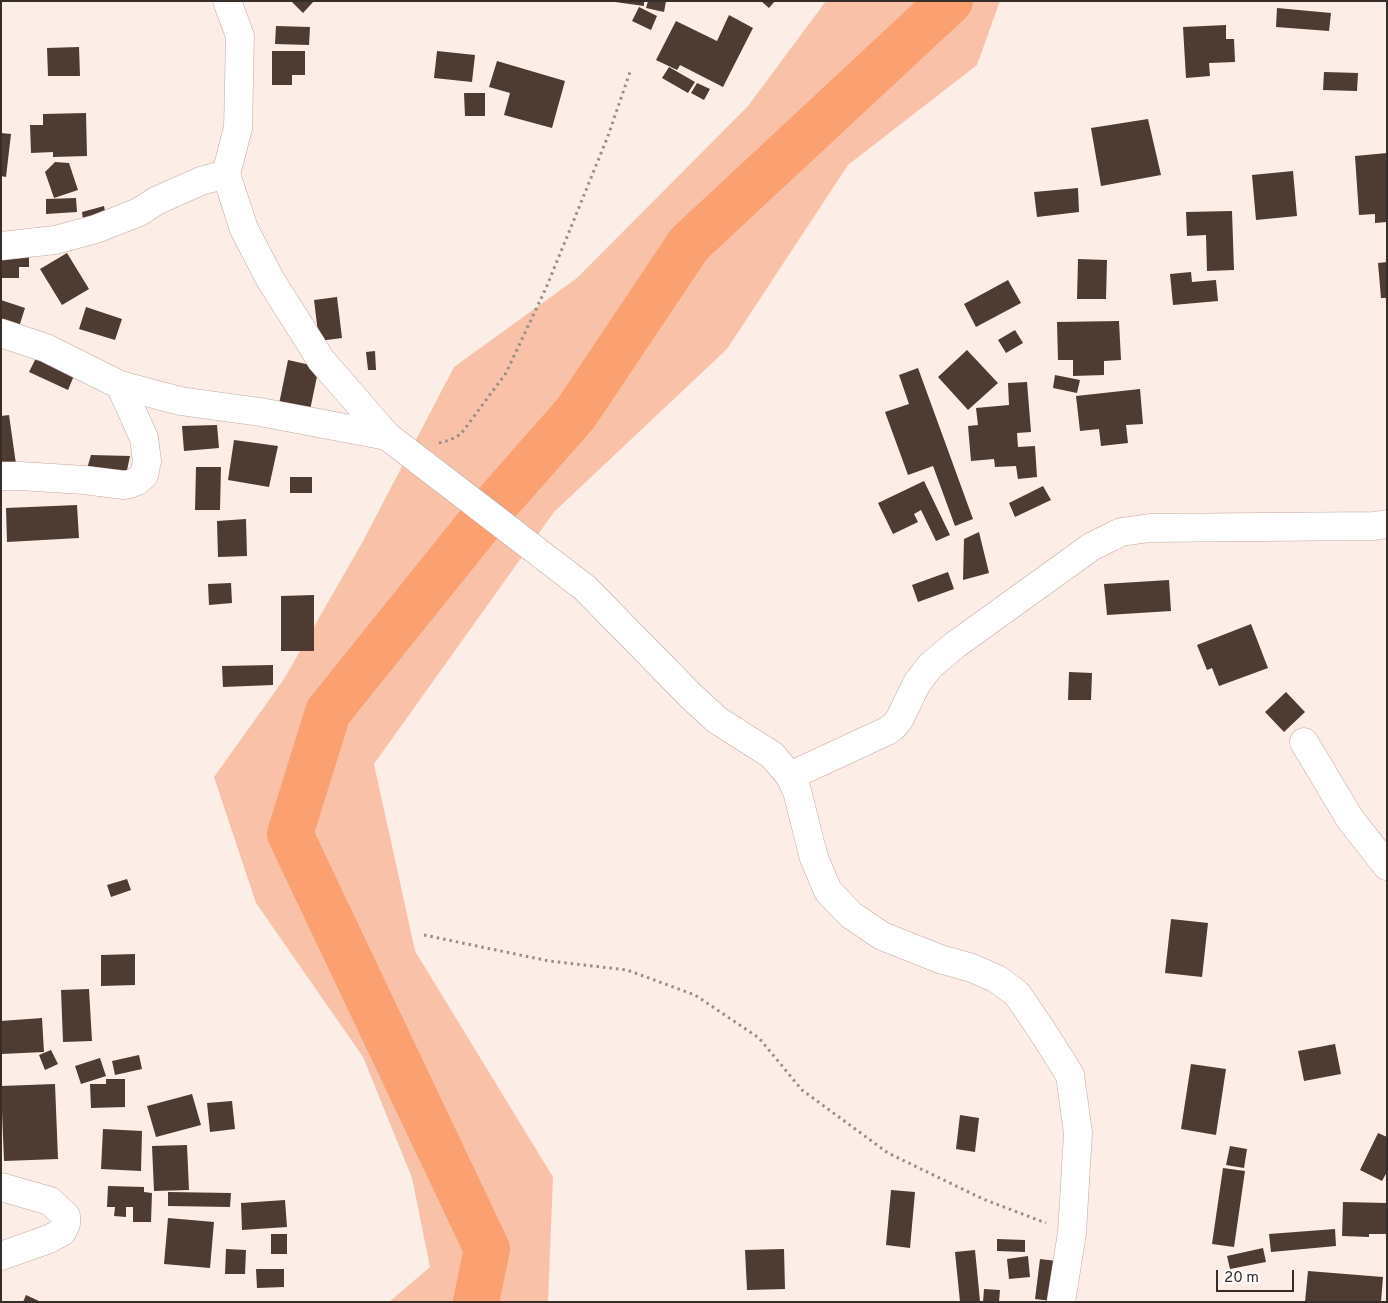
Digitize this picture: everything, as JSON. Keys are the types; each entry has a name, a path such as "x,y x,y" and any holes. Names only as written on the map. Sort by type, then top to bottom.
{"street":[{"path":"227,1 240,36 238,128 226,174 244,229 270,279 321,360 387,436 585,588 717,720 772,755 790,776 797,792 814,858 828,891 850,915 882,936 998,979 1017,994 1041,1029 1070,1076 1078,1134 1072,1233 1061,1302"},
{"path":"1,246 55,240 96,230 139,212 156,201 201,181 226,174"},
{"path":"1,333 46,348 120,385 180,401 260,412 387,436"},
{"path":"1,476 84,480 124,485 137,481 144,475 147,461 144,438 120,385"},
{"path":"790,776 888,731 899,720 917,683 925,672 955,644 1091,547 1121,532 1150,528 1374,526 1387,524"},
{"path":"1304,742 1350,819 1387,866"},
{"path":"1,1187 50,1201 66,1216 66,1224 62,1232 49,1239 1,1256"}],"path":[{"path":"433,442 439,443 450,440 461,434 506,372 546,288 608,136 632,69"},
{"path":"424,934 549,961 627,970 696,995 759,1038 802,1090 888,1153 983,1199 1072,1233"}],"shaded area":[{"path":"826,1 1000,1 977,65 848,165 727,349 554,512 374,764 415,951 553,1177 548,1302 389,1302 430,1267 412,1178 363,1057 256,903 214,777 284,679 363,541 454,367 577,278 748,106"}],"building":[{"path":"291,1 314,1 303,13"},
{"path":"644,1 644,6 615,2"},
{"path":"648,1 666,1 664,12 646,8"},
{"path":"761,1 775,1 769,8"},
{"path":"639,7 657,16 651,30 632,21"},
{"path":"1277,8 1331,13 1329,31 1276,27"},
{"path":"729,15 753,28 723,87 680,65 677,70 656,60 676,21 717,41"},
{"path":"1226,25 1226,39 1234,39 1235,62 1209,63 1210,76 1186,78 1183,27"},
{"path":"276,26 310,27 309,45 275,44"},
{"path":"79,47 80,76 48,76 47,48"},
{"path":"272,51 305,51 305,75 292,75 292,85 272,85"},
{"path":"437,51 475,55 472,82 434,78"},
{"path":"497,61 565,81 552,128 504,115 510,93 489,87"},
{"path":"669,67 695,82 688,93 662,78"},
{"path":"1324,72 1358,73 1357,91 1323,90"},
{"path":"697,83 710,89 704,100 691,93"},
{"path":"464,93 485,93 485,116 465,116"},
{"path":"86,113 87,156 53,157 53,152 31,153 30,125 43,125 43,114"},
{"path":"1148,119 1161,175 1101,186 1091,128"},
{"path":"1,133 11,134 6,177 1,176"},
{"path":"1387,153 1387,222 1375,223 1375,214 1359,215 1355,156"},
{"path":"55,162 69,163 78,190 54,198 45,172"},
{"path":"1293,171 1297,216 1256,220 1252,175"},
{"path":"1078,188 1079,212 1037,217 1034,192"},
{"path":"76,198 77,212 46,214 46,199"},
{"path":"104,206 107,221 84,226 82,212"},
{"path":"1232,211 1234,270 1207,271 1206,235 1187,236 1186,212"},
{"path":"67,253 89,289 62,305 40,269"},
{"path":"1,255 29,255 29,267 19,267 19,278 1,278"},
{"path":"1078,259 1107,260 1106,299 1077,299"},
{"path":"1387,262 1387,298 1381,298 1378,263"},
{"path":"1191,272 1192,282 1216,280 1218,301 1173,305 1170,274"},
{"path":"1008,280 1021,303 976,327 964,304"},
{"path":"337,297 342,338 319,341 314,300"},
{"path":"1,300 25,308 19,327 1,321"},
{"path":"86,307 122,319 115,340 79,329"},
{"path":"1119,321 1121,360 1104,361 1104,375 1073,376 1073,360 1058,360 1057,322"},
{"path":"1015,330 1023,343 1006,353 998,340"},
{"path":"967,350 998,383 968,410 938,377"},
{"path":"375,351 376,370 368,370 366,352"},
{"path":"38,354 76,371 68,390 29,372"},
{"path":"288,360 319,367 310,410 279,404"},
{"path":"918,368 973,519 955,526 933,466 908,475 885,412 909,404 899,375"},
{"path":"1055,375 1080,380 1077,393 1053,388"},
{"path":"1027,382 1031,432 1017,433 1018,447 1035,446 1037,477 1018,479 1016,466 995,467 994,459 971,461 968,426 978,425 976,408 1009,405 1008,383"},
{"path":"1140,389 1143,424 1126,425 1128,443 1101,446 1099,429 1080,431 1076,396"},
{"path":"9,415 16,464 1,466 1,416"},
{"path":"217,425 219,448 184,451 182,426"},
{"path":"234,440 278,446 269,487 228,480"},
{"path":"91,455 130,456 126,475 86,472"},
{"path":"196,467 221,467 220,510 195,510"},
{"path":"290,477 312,477 312,493 290,493"},
{"path":"924,481 950,535 936,541 921,510 914,514 918,522 893,534 878,503"},
{"path":"1043,486 1051,500 1015,517 1009,503"},
{"path":"77,505 79,538 7,542 6,508"},
{"path":"246,519 247,556 218,557 217,521"},
{"path":"979,532 989,573 963,580 964,539"},
{"path":"948,572 954,589 918,602 912,585"},
{"path":"1169,580 1171,611 1107,615 1104,584"},
{"path":"231,583 232,603 209,605 208,584"},
{"path":"314,595 314,651 281,651 281,596"},
{"path":"1251,624 1268,668 1219,686 1212,668 1207,670 1197,645"},
{"path":"273,665 273,685 223,687 222,666"},
{"path":"1069,672 1092,673 1091,700 1068,700"},
{"path":"1286,692 1305,712 1284,732 1265,712"},
{"path":"127,879 131,890 111,897 107,885"},
{"path":"1171,919 1208,923 1202,977 1165,973"},
{"path":"135,954 135,985 101,986 101,955"},
{"path":"89,989 92,1041 63,1042 61,990"},
{"path":"42,1018 44,1052 1,1054 1,1021"},
{"path":"1335,1044 1341,1074 1304,1081 1298,1051"},
{"path":"51,1050 58,1064 45,1070 39,1055"},
{"path":"139,1055 142,1069 115,1075 112,1061"},
{"path":"100,1058 106,1076 81,1084 75,1066"},
{"path":"1191,1064 1226,1069 1216,1135 1181,1129"},
{"path":"106,1079 125,1079 125,1107 91,1108 90,1084 106,1084"},
{"path":"55,1084 58,1159 4,1161 1,1086"},
{"path":"192,1094 201,1125 156,1137 147,1106"},
{"path":"232,1101 235,1129 210,1132 207,1103"},
{"path":"960,1115 979,1118 975,1152 956,1149"},
{"path":"103,1129 142,1131 141,1171 101,1169"},
{"path":"1378,1133 1387,1137 1387,1172 1382,1181 1360,1170"},
{"path":"187,1145 189,1190 154,1191 152,1146"},
{"path":"1230,1146 1247,1149 1244,1168 1226,1165"},
{"path":"1223,1168 1245,1171 1234,1247 1212,1244"},
{"path":"108,1186 144,1187 144,1192 152,1193 151,1222 133,1222 133,1207 126,1207 126,1217 114,1216 115,1207 107,1207"},
{"path":"891,1190 915,1192 910,1248 886,1245"},
{"path":"168,1192 231,1193 230,1207 168,1206"},
{"path":"285,1200 287,1227 242,1230 241,1203"},
{"path":"1343,1202 1387,1203 1387,1234 1369,1234 1369,1237 1342,1236"},
{"path":"168,1218 214,1222 210,1268 164,1264"},
{"path":"1335,1229 1336,1246 1271,1252 1269,1234"},
{"path":"271,1234 287,1234 287,1254 271,1254"},
{"path":"997,1239 1025,1240 1025,1252 997,1251"},
{"path":"1263,1248 1266,1262 1230,1269 1227,1256"},
{"path":"226,1249 246,1250 245,1274 225,1274"},
{"path":"784,1249 785,1289 747,1290 745,1250"},
{"path":"975,1250 980,1301 960,1302 955,1252"},
{"path":"1028,1256 1030,1277 1009,1279 1007,1259"},
{"path":"1040,1259 1065,1262 1060,1302 1035,1299"},
{"path":"256,1269 284,1269 284,1287 257,1288"},
{"path":"1308,1271 1383,1277 1381,1302 1305,1302"},
{"path":"984,1289 1000,1290 999,1302 983,1302"},
{"path":"26,1295 41,1302 23,1302"}],"waterway":[{"path":"476,1302 487,1249 290,834 328,712 488,513 576,413 689,244 950,1"}]}
